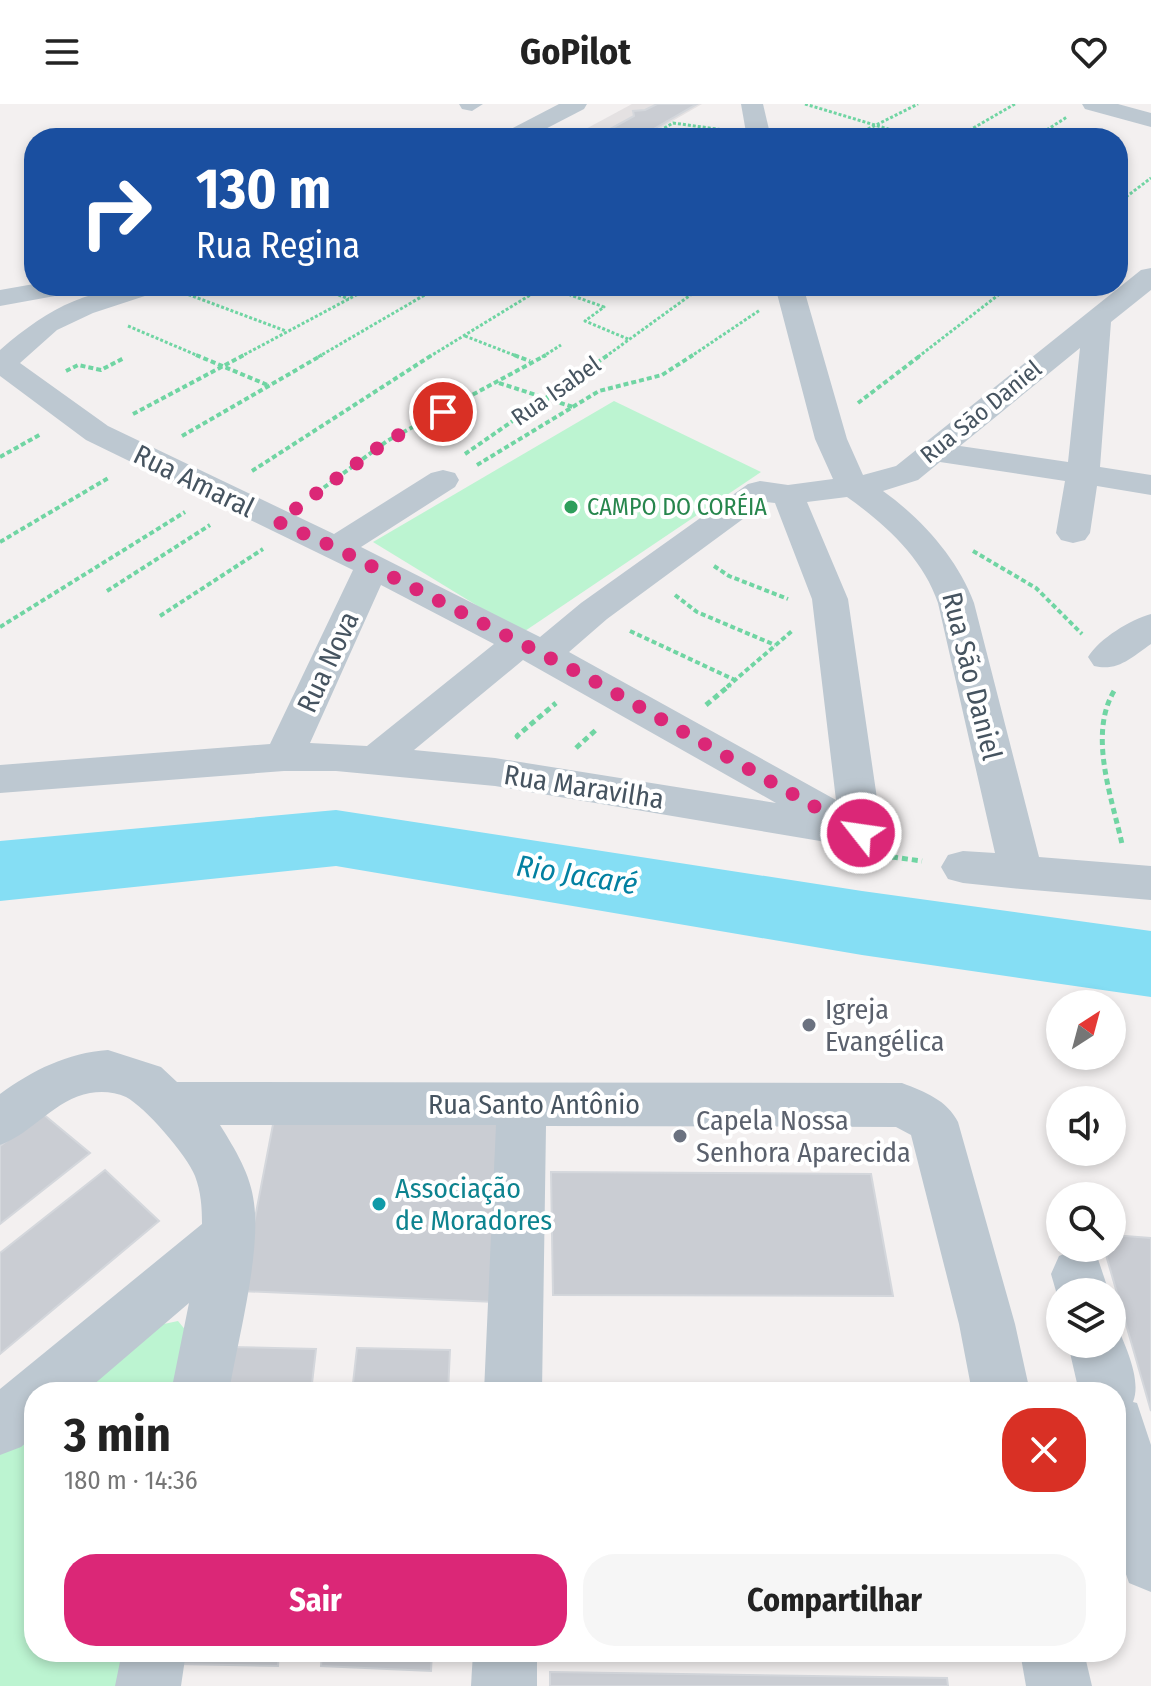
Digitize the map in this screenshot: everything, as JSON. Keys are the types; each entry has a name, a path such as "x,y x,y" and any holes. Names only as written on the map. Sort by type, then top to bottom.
{"street":[{"path":"530,128 576,104"},
{"path":"752,104 757,128"},
{"path":"1084,108 1151,120"},
{"name":"Rua Sāo Daniel","path":"1128,294 1151,276"},
{"name":"Rua São Daniel","path":"791,296 837,456 852,485 889,511 947,578 956,603 1021,873"},
{"name":"Rua Sāo Daniel","path":"774,493 899,477 1125,296"},
{"path":"0,298 75,297"},
{"path":"1,364 75,297"},
{"path":"0,298 35,305 41,309 47,324"},
{"path":"1073,533 1083,473 1097,318"},
{"name":"Rua Amaral","path":"1,364 85,425 229,499 336,548 587,677 861,833"},
{"path":"931,451 1151,485"},
{"path":"336,548 443,480"},
{"path":"373,762 531,649 594,611 684,544 774,493 823,604 861,833"},
{"name":"Rua Nova","path":"284,757 372,567"},
{"path":"1120,664 1151,626"},
{"name":"Rua Maravilha","path":"0,779 284,757 373,762 495,772 861,833"},
{"path":"963,867 1140,882"},
{"path":"0,1123 44,1090 83,1073 108,1071 144,1082 197,1132 218,1167 228,1201 229,1235 202,1382"},
{"name":"Rua Santo Antônio","path":"167,1103 902,1105 914,1109 933,1122 987,1324 999,1382"},
{"path":"513,1382 522,1104"},
{"path":"53,1382 229,1235"},
{"path":"1100,1358 1106,1382"},
{"path":"0,1426 24,1406"},
{"path":"1126,1463 1151,1561"},
{"path":"148,1686 152,1662"},
{"path":"504,1686 505,1662"},
{"path":"1054,1662 1059,1686"}],"path":[{"path":"805,104 886,128"},
{"path":"870,128 918,104"},
{"path":"973,128 1015,104"},
{"path":"1051,128 1084,108"},
{"path":"664,128 673,123 699,128"},
{"path":"1128,195 1151,178"},
{"path":"192,296 287,332"},
{"path":"340,296 350,300"},
{"path":"0,457 227,365 357,296"},
{"path":"0,542 423,296"},
{"path":"107,591 229,499 464,335 528,296"},
{"path":"572,296 604,307 585,321 629,339"},
{"name":"Rua Isabel","path":"443,480 441,470 689,296"},
{"path":"443,480 454,479 599,391 662,375 777,296"},
{"path":"829,426 997,296"},
{"path":"75,297 270,386"},
{"path":"464,335 534,362 561,345"},
{"path":"30,386 78,365 101,370 124,358"},
{"path":"160,616 286,526 387,441 498,383 530,361"},
{"path":"498,383 573,407"},
{"path":"0,627 229,499"},
{"path":"684,544 729,576 823,604"},
{"path":"971,550 1036,588 1120,664 1107,698 1101,750 1140,882"},
{"path":"646,572 697,612 775,645"},
{"path":"678,729 823,604"},
{"path":"594,611 659,647 735,680"},
{"path":"495,772 528,746 517,736 587,677"},
{"path":"541,779 629,700"},
{"path":"861,833 870,854 963,867"}],"shaded area":[{"path":"632,104 702,104 660,128 588,128"}],"green space":[{"name":"CAMPO DO CORÉIA","path":"614,401 761,472 522,633 373,542"},
{"path":"178,1321 187,1332 177,1382 88,1382 159,1325"},
{"path":"24,1433 24,1662 124,1662 120,1686 0,1686 0,1452"}],"building":[{"path":"657,104 697,104 655,128 612,128 634,116 633,111"},
{"path":"43,1114 90,1153 0,1224 0,1146"},
{"name":"Associação de Moradores","path":"275,1114 506,1116 495,1302 241,1291"},
{"path":"105,1170 159,1221 0,1354 0,1253"},
{"path":"551,1172 871,1174 893,1296 553,1295"},
{"path":"1126,1236 1151,1238 1151,1411 1126,1324 1126,1278 1113,1278 1108,1262 1126,1262"},
{"path":"229,1347 316,1349 312,1382 224,1382"},
{"path":"357,1348 450,1350 448,1382 353,1382"},
{"path":"176,1662 278,1662 278,1666"},
{"path":"321,1662 431,1662 431,1671 321,1666"},
{"path":"550,1672 947,1678 948,1686 550,1686"}],"waterway":[{"name":"Rio Jacaré","path":"0,871 336,838 862,923 1151,964"}],"place":[{"name":"CAMPO DO CORÉIA","path":"571,507"},
{"name":"Igreja Evangélica","path":"809,1025"},
{"name":"Capela Nossa Senhora Aparecida","path":"680,1136"},
{"name":"Associação de Moradores","path":"379,1204"}],"route":[{"path":"443,412 387,441 278,522 336,548 587,677 861,833"}]}
